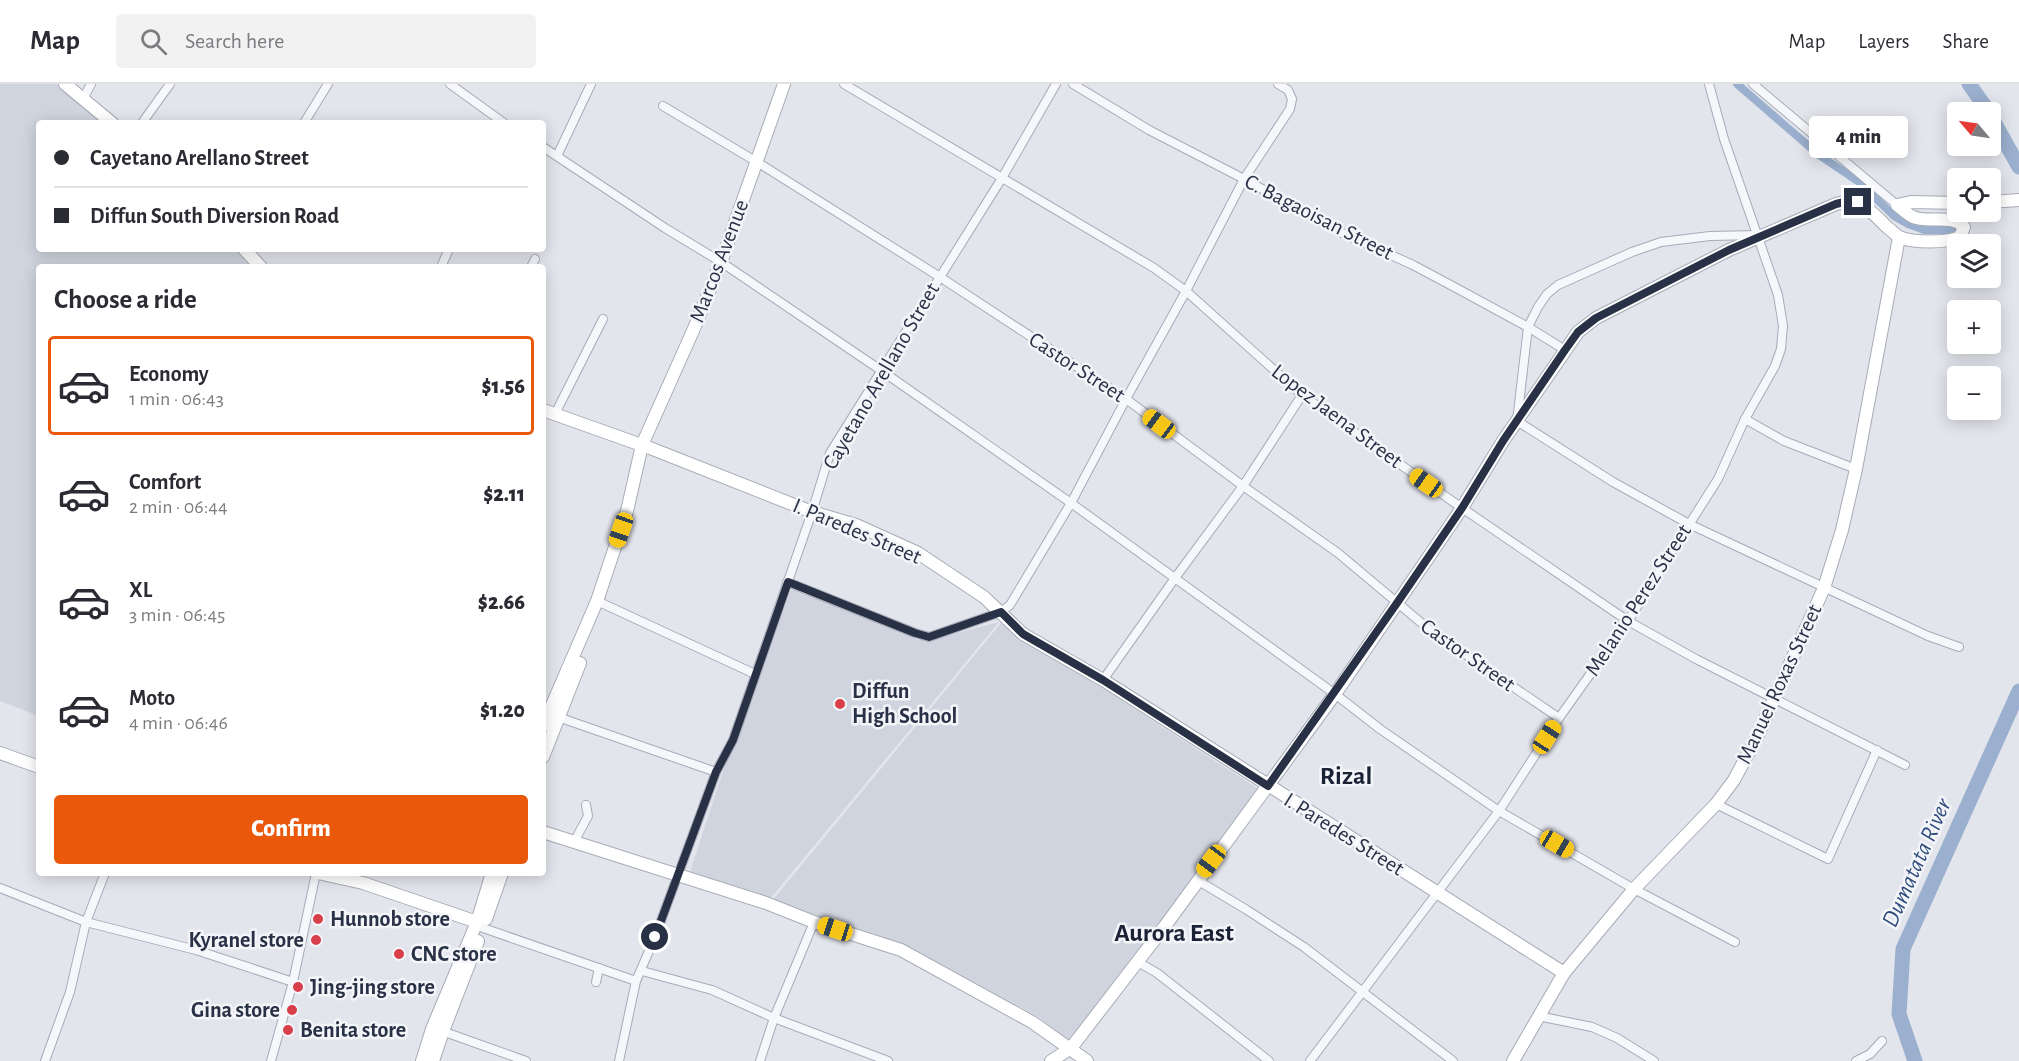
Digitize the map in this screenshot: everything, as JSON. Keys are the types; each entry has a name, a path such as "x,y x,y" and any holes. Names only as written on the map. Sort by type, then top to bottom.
{"street":[{"path":"65,84 108,120"},
{"path":"83,99 91,84"},
{"path":"144,120 170,84"},
{"path":"306,120 328,84"},
{"path":"450,84 499,120"},
{"path":"557,156 591,84"},
{"name":"Marcos Avenue","path":"546,734 548,718 600,603 647,443 721,262 784,84"},
{"name":"Lopez Jaena Street","path":"844,84 1154,268 1186,291 1302,395 1628,621 1905,765"},
{"name":"Cayetano Arellano Street","path":"619,1061 636,981 642,971 716,772 733,740 812,512 830,453 1002,178 1056,84"},
{"name":"C. Bagaoisan Street","path":"1073,84 1149,130 1340,232 1413,265 1528,327 1565,350"},
{"path":"788,582 929,637 1001,612 1010,604 1071,502 1244,179 1290,109 1292,99 1288,90 1278,84"},
{"name":"Melanio Perez Street","path":"1310,1061 1499,811 1559,718 1628,621 1718,479 1745,419 1775,366 1781,349 1783,326 1778,295 1724,139 1709,84"},
{"path":"1051,1061 1071,1048 1335,694 1578,332 1591,321 1729,250 1848,201 1858,202 1899,237 1930,242 1952,241 1960,237 1964,227 1949,219 1914,218 1753,84"},
{"name":"Castor Street","path":"663,105 939,277 1126,399 1338,553 1431,631 1559,718"},
{"path":"546,149 665,228 721,262 1071,502 1380,729 1499,811 1634,889 1735,942"},
{"path":"2001,202 2016,201"},
{"path":"1897,205 1911,202 1947,203"},
{"path":"1517,422 1528,327 1547,294 1558,285 1632,252 1661,242 1690,238 1759,237"},
{"name":"Manuel Roxas Street","path":"1513,1061 1563,973 1634,889 1716,804 1734,780 1753,744 1824,588 1842,530 1856,469 1899,237"},
{"path":"247,252 258,264"},
{"path":"549,412 603,319"},
{"path":"1103,680 1174,578 1243,486 1302,395"},
{"name":"I. Paredes Street","path":"549,412 647,443 812,512 856,525 918,553 984,597 1023,634 1103,680 1563,973"},
{"path":"1745,419 1784,441 1856,469"},
{"path":"1517,422 1613,482 1689,524 1928,636 1959,647"},
{"path":"600,603 755,674"},
{"path":"548,718 716,772"},
{"path":"1716,804 1828,859 1877,750"},
{"path":"0,753 36,766"},
{"path":"574,842 588,816 586,805"},
{"path":"546,833 766,903 814,922 901,950 1032,1022 1087,1061"},
{"path":"45,1061 70,992 86,922 104,876"},
{"path":"271,1061 316,876"},
{"path":"331,876 363,883 636,981"},
{"path":"480,925 491,876"},
{"path":"422,1061 438,1030 501,876"},
{"path":"1197,880 1304,947 1453,1061"},
{"path":"0,888 86,922 196,950 292,982"},
{"path":"760,1061 774,1018 814,922"},
{"path":"1137,962 1157,973 1269,1061"},
{"path":"579,969 596,967"},
{"path":"596,967 596,982"},
{"path":"642,971 712,990 774,1018 888,1061"},
{"path":"1538,1016 1592,1027 1617,1038 1654,1061"},
{"path":"433,1061 438,1030"},
{"path":"438,1030 526,1061"},
{"path":"1856,1061 1870,1054 1882,1041"}],"shaded area":[{"path":"0,84 56,84 99,120 36,120 36,252 240,252 252,264 36,264 36,715 0,701"},
{"name":"Diffun High School","path":"791,590 859,614 918,640 950,635 999,622 770,899 689,875 724,768"},
{"path":"1001,623 1260,790 1073,1043 1037,1016 905,944 772,901"}],"waterway":[{"path":"1737,84 1819,155 1859,182 1894,216 1924,230 1957,230"},
{"name":"Dumatata River","path":"1969,84 1982,102"},
{"name":"Dumatata River","path":"2001,135 2019,167"},
{"name":"Dumatata River","path":"1915,1061 1899,1014 1903,949 2019,691"}],"place":[{"name":"Diffun High School","path":"840,704"},
{"name":"Hunnob store","path":"318,919"},
{"name":"Kyranel store","path":"316,940"},
{"name":"CNC store","path":"399,954"},
{"name":"Jing-jing store","path":"298,987"},
{"name":"Gina store","path":"292,1010"},
{"name":"Benita store","path":"288,1030"}],"district":[{"name":"Rizal","path":"1346,776"},
{"name":"Aurora East","path":"1174,933"}],"route":[{"path":"655,937 716,772 733,740 788,582 929,637 1001,612 1023,634 1103,680 1268,786 1335,694 1462,508 1503,441 1578,332 1586,324 1729,250 1836,204 1848,201 1858,202"}]}
